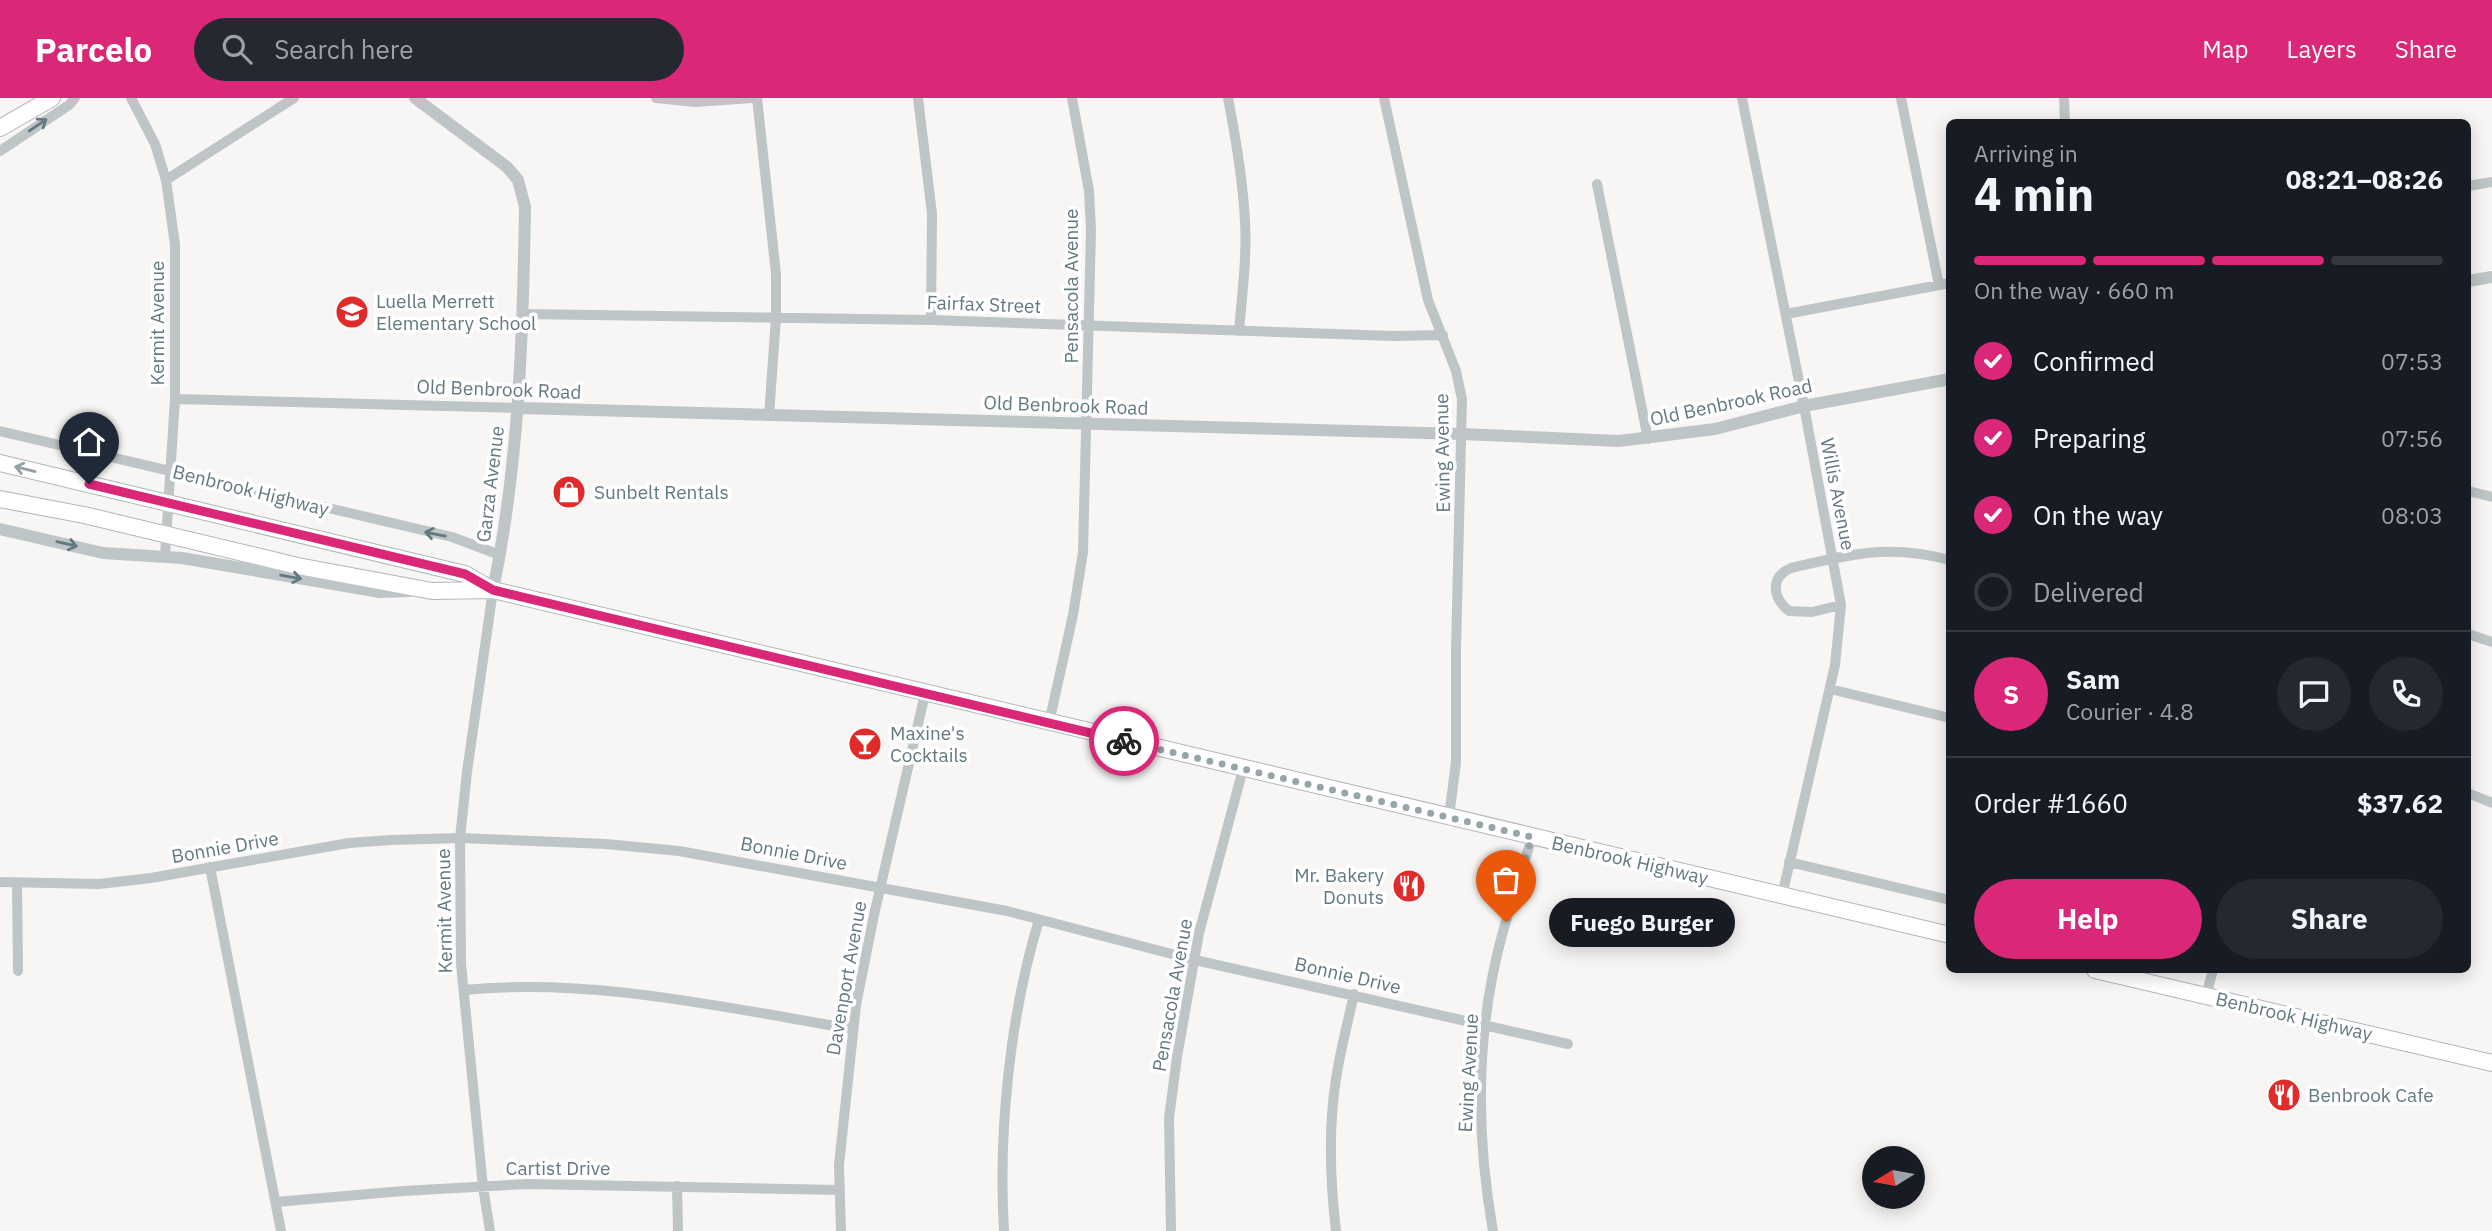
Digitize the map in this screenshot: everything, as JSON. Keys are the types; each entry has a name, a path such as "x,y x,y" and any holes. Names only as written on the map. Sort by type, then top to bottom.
{"main road":[{"path":"0,128 52,98"},
{"name":"Benbrook Highway","path":"0,463 465,574 493,590"},
{"name":"Benbrook Highway","path":"0,499 84,514 298,566 432,591 493,590 1946,934"},
{"name":"Benbrook Highway","path":"2108,973 2492,1063"}],"street":[{"path":"0,151 69,105 75,98"},
{"name":"Kermit Avenue","path":"131,98 155,144 166,180 175,245 175,398 165,556"},
{"path":"166,180 294,98"},
{"name":"Garza Avenue","path":"415,98 507,167 518,180 525,207 519,408 493,590"},
{"path":"656,98 695,102 755,98 776,274 776,317 769,416"},
{"path":"919,98 932,214 931,320"},
{"name":"Pensacola Avenue","path":"1049,723 1073,615 1083,552 1091,230 1088,191 1072,98"},
{"path":"1228,98 1238,155 1245,222 1239,331"},
{"name":"Ewing Avenue","path":"1384,98 1428,300 1443,335 1462,399 1455,762 1448,817"},
{"name":"Willis Avenue","path":"1742,98 1841,605 1839,636 1829,689 1782,896"},
{"path":"1786,314 1944,284 1901,98"},
{"path":"2064,98 2065,119"},
{"path":"2471,186 2492,182"},
{"path":"1597,184 1648,439"},
{"path":"2471,280 2492,277"},
{"name":"Fairfax Street","path":"523,314 931,320 1394,336 1443,335"},
{"name":"Old Benbrook Road","path":"175,398 1462,434 1619,441 1715,429 1804,406 1946,380"},
{"name":"Benbrook Highway","path":"0,431 452,537 500,555"},
{"path":"2471,492 2492,497"},
{"name":"Benbrook Highway","path":"0,529 103,552 165,556 380,592 432,591"},
{"path":"1841,605 1812,612 1789,611 1782,606 1775,588 1782,572 1875,550 1900,550 1946,559"},
{"name":"Kermit Avenue","path":"490,1231 483,1187 461,964 460,838 493,590"},
{"path":"2471,635 2492,642"},
{"path":"1829,689 1946,718"},
{"name":"Davenport Avenue","path":"841,1231 839,1165 853,1029 880,888 925,694"},
{"name":"Pensacola Avenue","path":"1171,1231 1168,1118 1199,933 1243,769"},
{"path":"2471,794 2492,803"},
{"name":"Ewing Avenue","path":"1493,1231 1482,1147 1485,1024 1500,941 1532,837"},
{"name":"Bonnie Drive","path":"0,882 99,884 151,878 349,843 460,838 606,844 679,851 1007,911 1195,960 1568,1044"},
{"path":"1788,862 1946,899"},
{"path":"210,867 281,1231"},
{"path":"17,883 18,971"},
{"path":"1004,1231 1002,1190 1009,1082 1026,964 1039,919"},
{"path":"2206,996 2212,973"},
{"path":"464,990 497,987 595,989 853,1029"},
{"path":"1336,1231 1330,1154 1332,1124 1336,1078 1354,994"},
{"name":"Cartist Drive","path":"276,1202 527,1184 840,1190"},
{"path":"677,1185 678,1231"}],"way so far":[{"path":"1124,741 1532,837 1506,922"}],"place":[{"name":"Luella Merrett Elementary School","path":"352,312"},
{"name":"Sunbelt Rentals","path":"569,492"},
{"name":"Maxine's Cocktails","path":"865,744"},
{"name":"Mr. Bakery Donuts","path":"1409,886"},
{"name":"Fuego Burger","path":"1506,922"},
{"name":"Benbrook Cafe","path":"2284,1095"}],"route":[{"path":"89,484 465,574 493,590 1124,741"}]}
